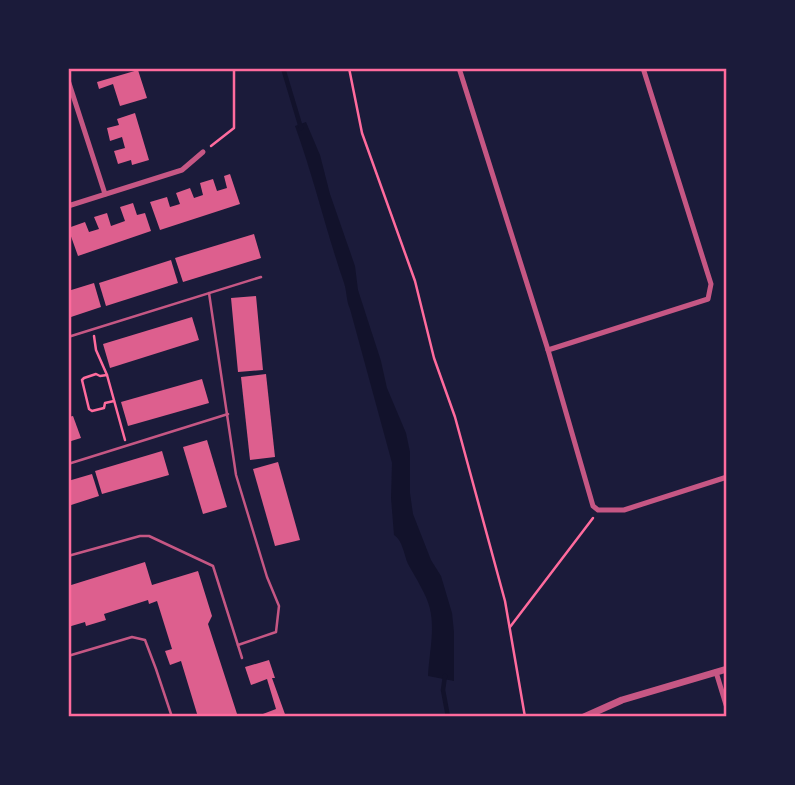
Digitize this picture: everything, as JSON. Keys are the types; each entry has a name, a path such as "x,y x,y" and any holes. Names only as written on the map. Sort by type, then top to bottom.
{"street":[{"path":"459,68 548,350 593,506 598,510 624,510 727,477"},
{"path":"548,350 708,299 711,284 643,68"},
{"path":"68,80 105,194"},
{"path":"68,206 182,170 203,152"},
{"path":"584,717 622,700 727,669"},
{"path":"716,672 727,708"}],"lane":[{"path":"68,337 261,277"},
{"path":"209,293 236,475 267,577 279,606 276,632 238,645"},
{"path":"68,464 228,414"},
{"path":"68,556 140,536 149,536 213,566 242,658"},
{"path":"68,656 132,637 145,640 172,717"}],"path":[{"path":"203,152 234,128 234,68"},
{"path":"349,68 362,133 415,281 434,358 455,417 505,601 525,717"},
{"path":"93,329 96,350 107,375 127,446"},
{"path":"107,375 96,374 82,380 89,409 92,411 104,408 105,403 114,401"},
{"path":"510,627 598,510"}],"shaded area":[{"path":"306,122 320,155 330,194 355,266 358,290 387,388 406,433 410,452 413,514 431,560 441,576 452,613 454,681 428,676 432,634 430,609 401,544 394,535 392,463 344,283 295,126"}],"building":[{"path":"138,70 147,98 120,106 113,84 99,89 97,82"},
{"path":"135,113 149,160 132,165 131,160 118,164 114,151 125,148 122,137 110,141 107,128 119,125 117,119"},
{"path":"230,174 240,204 160,230 150,202 167,197 170,207 180,204 176,193 190,188 194,198 203,195 200,183 213,179 217,191 227,188 224,176"},
{"path":"133,203 137,215 145,213 151,231 78,256 68,228 85,222 89,232 99,229 94,217 107,213 111,226 125,221 120,207"},
{"path":"254,234 261,258 183,282 175,258"},
{"path":"171,260 178,283 106,306 99,283"},
{"path":"94,283 101,307 68,318 68,291"},
{"path":"256,296 263,370 238,372 231,298"},
{"path":"192,317 199,340 110,368 103,344"},
{"path":"266,374 275,457 250,460 241,377"},
{"path":"202,379 209,403 128,426 121,402"},
{"path":"73,416 81,438 68,442 68,417"},
{"path":"207,440 227,507 203,514 183,447"},
{"path":"162,451 169,475 102,494 95,471"},
{"path":"278,462 300,540 275,546 253,469"},
{"path":"92,474 99,496 68,506 68,481"},
{"path":"145,562 152,585 198,571 212,616 208,624 238,717 198,717 181,661 170,665 165,651 172,649 157,601 149,604 148,600 104,614 106,620 86,626 85,622 68,627 68,586"},
{"path":"269,660 275,678 272,678 286,717 255,717 276,709 267,679 251,685 245,667"}],"waterway":[{"path":"283,68 301,128"},
{"path":"445,676 443,690 448,717"}]}
